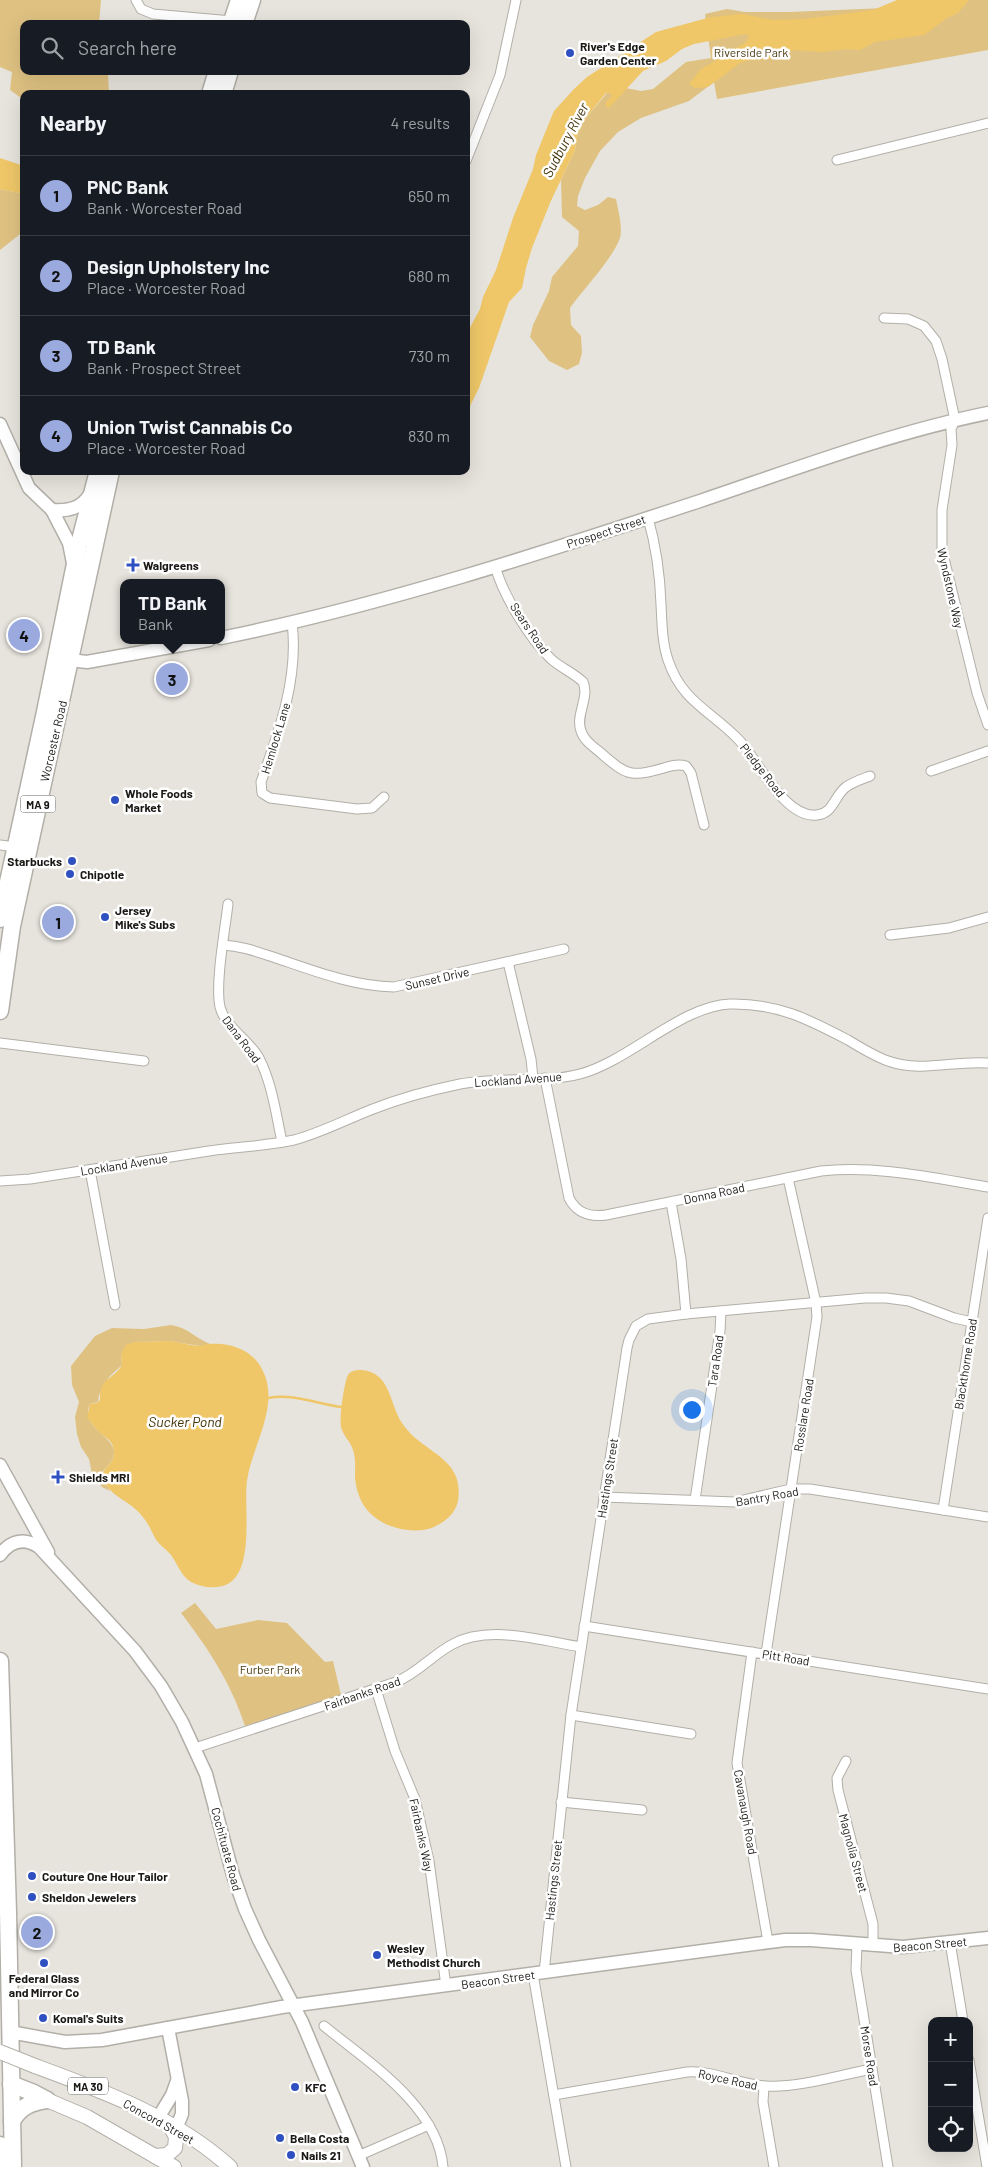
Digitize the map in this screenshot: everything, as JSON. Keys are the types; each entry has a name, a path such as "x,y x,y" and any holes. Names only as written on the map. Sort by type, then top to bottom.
{"highway":[{"path":"238,20 239,0"},
{"path":"239,20 253,0"},
{"path":"211,90 216,75"},
{"path":"224,90 229,75"},
{"name":"Worcester Road","path":"0,1011 12,926 63,659 74,568 97,475"},
{"name":"Worcester Road","path":"0,919 8,846 63,659 110,475"},
{"path":"0,1661 13,2167"},
{"path":"11,2084 47,2100"},
{"path":"12,2121 17,2113 26,2105 47,2100"},
{"path":"0,2145 0,2167"}],"main road":[{"name":"Concord Street","path":"0,2052 112,2095 167,2123 213,2153 230,2167"},
{"path":"47,2100 80,2114 174,2167"},
{"path":"156,2156 167,2155 175,2148 176,2137 167,2123"}],"street":[{"path":"136,0 141,9 148,13 218,20"},
{"path":"470,151 500,75 516,0"},
{"path":"837,160 988,123"},
{"name":"Wyndstone Way","path":"884,318 908,319 924,326 930,332 940,350 955,420 951,429 952,446 942,510 942,550 977,693 988,725"},
{"name":"Prospect Street","path":"225,637 292,623 495,566 648,518 877,442 955,420 988,413"},
{"path":"0,424 20,468"},
{"path":"23,475 29,488 52,510 70,543 74,568"},
{"path":"52,510 71,510 80,506 92,492"},
{"name":"Pledge Road","path":"648,518 657,553 662,623 667,655 679,682 692,700 739,740 774,788 795,808 802,812 814,815 826,812 846,787 870,776"},
{"name":"Sears Road","path":"495,566 500,581 535,640 557,664 583,682 585,691 580,724 587,741 615,766 626,772 642,774 677,764 686,766 691,773 704,825"},
{"name":"Hemlock Lane","path":"292,623 294,646 286,707 261,782 262,793 270,798 357,809 372,808 384,797"},
{"path":"63,659 87,662 187,644"},
{"path":"931,771 988,751"},
{"name":"Dana Road","path":"228,904 220,978 220,1008 229,1022 255,1051 263,1068 270,1088 282,1142"},
{"path":"890,935 949,928 988,918"},
{"name":"Sunset Drive","path":"223,945 248,949 342,980 380,987 407,986 564,949"},
{"path":"508,962 531,1059 533,1078"},
{"name":"Lockland Avenue","path":"0,1181 30,1179 209,1151 282,1142 312,1134 376,1108 422,1093 482,1080 572,1076 593,1069 695,1014 712,1007 732,1004 795,1013 879,1057 902,1064 923,1067 961,1062 988,1063"},
{"path":"0,1043 144,1061"},
{"name":"Donna Road","path":"544,1078 567,1190 572,1205 583,1213 598,1216 832,1170 870,1170 988,1187"},
{"path":"90,1170 115,1304"},
{"name":"Rosslare Road","path":"766,1654 816,1324 816,1303 788,1178"},
{"path":"671,1202 681,1259 686,1314"},
{"name":"Blackthorne Road","path":"942,1510 988,1218"},
{"name":"Hastings Street","path":"566,2167 554,2095 538,1974 571,1715 629,1340 636,1326 648,1319 876,1298 898,1299 972,1322"},
{"name":"Tara Road","path":"695,1500 720,1331 721,1311"},
{"name":"Cochituate Road","path":"0,1465 50,1557"},
{"name":"Bantry Road","path":"604,1497 744,1502 791,1490 810,1489 988,1517"},
{"name":"Cochituate Road","path":"0,1555 10,1544 23,1541 34,1544 50,1557 144,1662 169,1698 195,1748 210,1787 239,1893 259,1940 295,2006 361,2161"},
{"name":"Pitt Road","path":"584,1626 988,1689"},
{"name":"Fairbanks Road","path":"195,1748 406,1678 452,1644 478,1636 497,1634 581,1647"},
{"name":"Cavanaugh Road","path":"752,1652 737,1763 768,1942"},
{"name":"Fairbanks Way","path":"376,1689 394,1751 415,1799 428,1861 446,1986"},
{"path":"571,1715 691,1734"},
{"name":"Magnolia Street","path":"846,1761 837,1778 838,1790 872,1924 873,1946"},
{"path":"561,1802 642,1810"},
{"name":"Beacon Street","path":"10,2032 48,2040 78,2042 295,2006 768,1942 811,1940 903,1947 988,1938"},
{"path":"950,1942 962,2017"},
{"name":"Morse Road","path":"856,1944 856,1970 888,2167"},
{"path":"324,2026 396,2087 429,2125 438,2143 443,2167"},
{"path":"167,2123 182,2110 181,2091 176,2081 168,2028"},
{"path":"969,2062 987,2167"},
{"name":"Royce Road","path":"554,2095 695,2071 764,2086 786,2085 872,2069"},
{"path":"167,2123 176,2081"},
{"path":"764,2086 763,2102 774,2167"},
{"path":"361,2161 429,2125"}],"green space":[{"path":"0,0 101,0 99,20 20,20 20,75 108,75 109,90 20,90 20,97 10,90 12,72 0,67"},
{"name":"Riverside Park","path":"923,0 988,0 988,50 717,99 714,82 689,101 641,118 618,132 600,151 585,178 578,196 577,206 585,210 598,205 608,197 616,199 621,224 620,238 604,265 570,308 571,325 581,336 582,353 579,364 567,370 549,361 530,337 533,325 549,291 552,277 578,246 579,231 562,217 561,180 575,150 578,132 585,119 607,93 621,87 641,91 653,89 686,62 711,58 705,14 727,9 745,12 789,12 886,8"},
{"path":"0,189 20,193 20,234 0,250"},
{"path":"171,1325 182,1328 210,1344 200,1346 169,1341 134,1342 121,1354 122,1365 109,1377 99,1395 98,1402 90,1404 88,1414 91,1423 111,1444 114,1451 112,1460 103,1471 104,1481 110,1491 102,1487 92,1474 89,1459 81,1447 75,1417 79,1402 72,1385 71,1366 95,1336 112,1328 144,1329"},
{"name":"Furber Park","path":"195,1603 216,1629 258,1620 287,1623 325,1662 333,1661 341,1695 245,1726 233,1695 218,1666 181,1613"}],"water":[{"name":"Sudbury River","path":"897,0 969,0 958,13 947,18 924,35 875,42 860,50 846,49 823,52 793,50 778,58 750,60 740,63 708,87 695,88 689,84 700,70 746,42 749,36 745,34 694,44 682,49 666,61 643,71 609,108 606,106 606,102 612,96 610,93 606,93 585,119 578,132 575,150 550,203 532,248 522,288 509,302 479,388 470,406 470,328 496,270 513,218 554,111 574,89 587,77 656,32 711,17 742,14 773,20 805,19 873,10"},
{"path":"0,158 20,165 20,193 0,189"},
{"name":"Sucker Pond","path":"169,1341 198,1346 208,1344 231,1345 250,1354 259,1364 266,1378 268,1408 247,1481 247,1526 243,1559 238,1573 230,1583 217,1587 200,1586 191,1582 157,1540 138,1511 107,1487 103,1476 114,1457 112,1444 96,1429 87,1417 90,1404 97,1403 100,1400 100,1393 104,1383 122,1365 121,1354 126,1345 134,1342"},
{"path":"352,1371 372,1372 379,1377 388,1390 402,1423 420,1442 449,1465 455,1474 458,1486 457,1506 449,1517 434,1527 425,1530 411,1530 388,1525 373,1516 362,1503 356,1486 354,1453 351,1444 342,1430 341,1416 346,1379"}],"waterway":[{"path":"268,1398 296,1398 342,1407"}],"place":[{"name":"River's Edge Garden Center","path":"570,53"},
{"name":"Walgreens","path":"133,565"},
{"name":"Union Twist Cannabis Co","path":"24,635"},
{"name":"TD Bank","path":"172,679"},
{"name":"Whole Foods Market","path":"115,800"},
{"name":"Starbucks","path":"72,861"},
{"name":"Chipotle","path":"70,874"},
{"name":"Jersey Mike's Subs","path":"105,917"},
{"name":"PNC Bank","path":"58,922"},
{"name":"Shields MRI","path":"58,1477"},
{"name":"Couture One Hour Tailor","path":"32,1876"},
{"name":"Sheldon Jewelers","path":"32,1897"},
{"name":"Design Upholstery Inc","path":"37,1932"},
{"name":"Wesley Methodist Church","path":"377,1955"},
{"name":"Federal Glass and Mirror Co","path":"44,1963"},
{"name":"Komal's Suits","path":"43,2018"},
{"name":"KFC","path":"295,2087"},
{"name":"Bella Costa","path":"280,2138"},
{"name":"Nails 21","path":"291,2155"}]}
